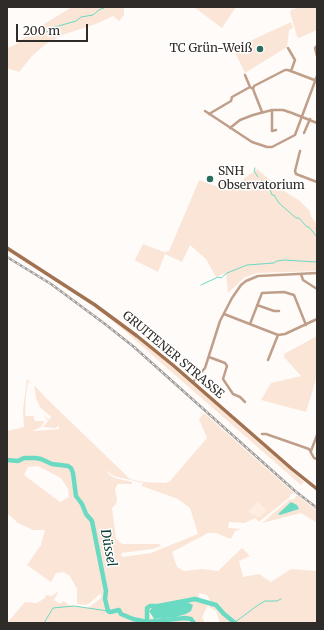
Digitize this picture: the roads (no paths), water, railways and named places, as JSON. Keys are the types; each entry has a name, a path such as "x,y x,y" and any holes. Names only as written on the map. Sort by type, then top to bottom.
{"main road":[{"name":"GRUITENER STRASSE","path":"7,248 101,309 138,336 317,489"}],"street":[{"path":"317,46 314,48 317,56"},
{"path":"288,48 294,60 291,71"},
{"path":"209,114 230,102 232,97 285,70 316,81"},
{"path":"245,75 262,112"},
{"path":"205,111 252,142 267,147 272,147 295,135 317,76"},
{"path":"272,110 272,131 276,130"},
{"path":"230,128 240,120 272,110 283,110 310,119 317,123"},
{"path":"304,133 310,119"},
{"path":"300,151 295,171 296,174 317,182"},
{"path":"193,382 205,368 216,331 224,314 237,290 246,281 258,276 317,273"},
{"path":"301,274 303,280 317,289"},
{"path":"250,324 262,293 284,292 294,295 306,325"},
{"path":"257,305 274,311 279,311"},
{"path":"224,314 278,335 285,334 317,319"},
{"path":"268,360 278,335"},
{"path":"209,357 225,363 227,366 223,379 233,394 240,397 245,402"},
{"path":"262,434 275,436 309,449 314,458 317,459"},
{"path":"311,451 317,435"}],"waterway":[{"path":"43,34 55,27 76,21 81,17 93,15 106,7"},
{"path":"255,168 254,171 258,177"},
{"path":"262,180 263,185 270,189 272,195 274,195 279,203 296,218 299,218 317,237"},
{"path":"201,285 218,277 221,278 227,273 247,265 274,263 284,260 317,262"},
{"name":"Düssel","path":"7,460 18,461 24,458 35,458 52,464 68,466 71,468 76,496 82,504 86,514 92,521 106,591 105,599 108,611 119,610 121,614 133,619 147,622 185,618 191,619 194,623"},
{"path":"147,622 147,608 150,606 158,606 195,599 216,605 235,623"},
{"path":"234,623 265,601 277,601 281,599"},
{"path":"44,623 53,608 74,606 108,611"}],"railway":[{"path":"7,257 51,284 134,347 295,491 317,508"}],"place":[{"name":"TC Grün-Weiß","path":"260,49"},
{"name":"SNH Observatorium","path":"210,179"}]}
